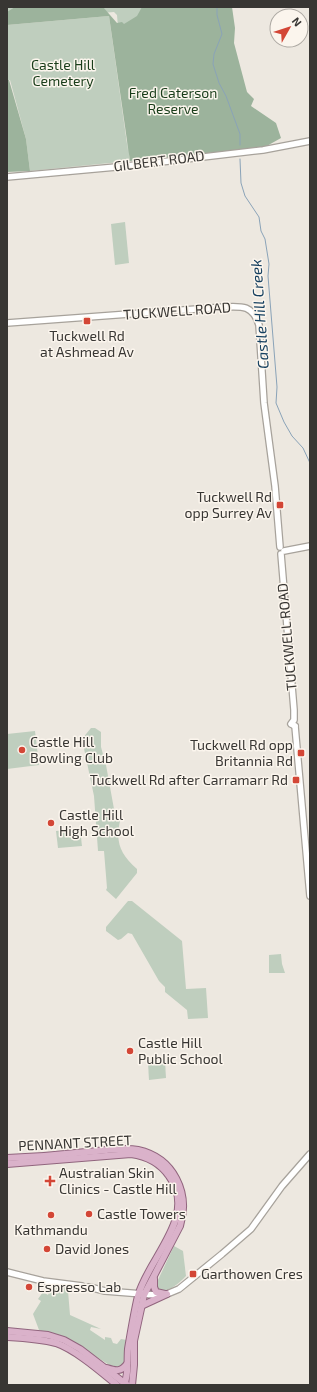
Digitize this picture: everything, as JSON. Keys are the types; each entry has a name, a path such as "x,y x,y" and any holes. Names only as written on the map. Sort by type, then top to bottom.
{"main road":[{"name":"PENNANT STREET","path":"7,1158 128,1149 147,1153 163,1163 174,1175 180,1186 183,1211 180,1226 154,1276 142,1294"},
{"name":"PENNANT STREET","path":"7,1164 131,1154 148,1158 158,1164 165,1171 175,1187 178,1198 177,1214 171,1231 142,1294"},
{"path":"154,1276 154,1287 156,1292 167,1294"},
{"path":"132,1385 134,1341 142,1294"},
{"path":"7,1331 64,1346 125,1384 128,1350 142,1294"},
{"path":"141,1306 167,1294"},
{"path":"7,1338 39,1334 64,1340 80,1349 117,1385"},
{"path":"100,1368 119,1371 127,1364"}],"street":[{"name":"GILBERT ROAD","path":"7,176 127,166 184,158 263,150 310,141"},
{"name":"TUCKWELL ROAD","path":"7,323 238,306 249,309 257,319 264,403 282,551 294,723 310,896"},
{"path":"282,551 310,546"},
{"path":"7,1272 43,1281 82,1286 84,1290 89,1287 142,1294 167,1294 184,1285 248,1232 256,1224 282,1186 310,1154"}],"green space":[{"name":"Castle Hill Cemetery","path":"7,7 216,7 129,154 130,161 30,171 26,139 10,80 7,80 7,25 109,16 128,151 117,15 114,12 7,21"},
{"name":"Fred Caterson Reserve","path":"15,7 103,7 117,23 122,22 124,24 137,16 142,7 232,7 235,28 234,43 247,92 254,99 251,106 276,123 281,138 265,147 130,161 109,16 7,25 7,12"},
{"path":"7,80 9,80 26,139 30,171 7,172"},
{"path":"125,222 129,263 115,265 111,224"},
{"path":"91,728 95,728 101,732 101,747 106,765 116,820 120,821 118,836 119,842 127,859 137,869 137,873 116,899 106,890 104,851 98,851 94,796 82,739"},
{"name":"Castle Hill Bowling Club","path":"35,731 39,765 7,769 7,734"},
{"path":"80,829 82,846 58,848 56,831"},
{"path":"128,901 132,901 182,941 186,989 206,988 208,1018 188,1019 187,1010 165,992 165,987 159,981 132,934 128,933 118,940 106,931 106,927"},
{"path":"281,954 285,973 269,973 269,955"},
{"path":"165,1061 166,1078 149,1080 148,1063"},
{"path":"174,1246 183,1251 186,1276 170,1289 158,1290 156,1288 157,1282"},
{"path":"43,1285 73,1289 68,1291 70,1315 101,1329 91,1327 90,1330 105,1340 105,1337 111,1338 113,1343 117,1344 121,1339 127,1340 122,1366 114,1368 92,1354 39,1330 33,1314 41,1301 38,1299 43,1292 48,1295 50,1289 42,1287"}],"waterway":[{"name":"Castle Hill Creek","path":"217,7 217,15 222,34 214,54 213,64 219,83 226,96 240,134 240,145"},
{"name":"Castle Hill Creek","path":"240,159 241,183 245,196 259,217 261,231 265,239 269,264 268,276 277,387 276,403 284,422 292,436 303,448 310,463"}],"place":[{"name":"Tuckwell Rd at Ashmead Av","path":"87,321"},
{"name":"Tuckwell Rd opp Surrey Av","path":"280,505"},
{"name":"Castle Hill Bowling Club","path":"22,750"},
{"name":"Tuckwell Rd opp Britannia Rd","path":"301,753"},
{"name":"Tuckwell Rd after Carramarr Rd","path":"296,780"},
{"name":"Castle Hill High School","path":"51,823"},
{"name":"Castle Hill Public School","path":"130,1051"},
{"name":"Australian Skin Clinics - Castle Hill","path":"50,1181"},
{"name":"Castle Towers","path":"89,1214"},
{"name":"Kathmandu","path":"51,1215"},
{"name":"David Jones","path":"47,1249"},
{"name":"Garthowen Cres","path":"193,1274"},
{"name":"Espresso Lab","path":"29,1287"}]}
